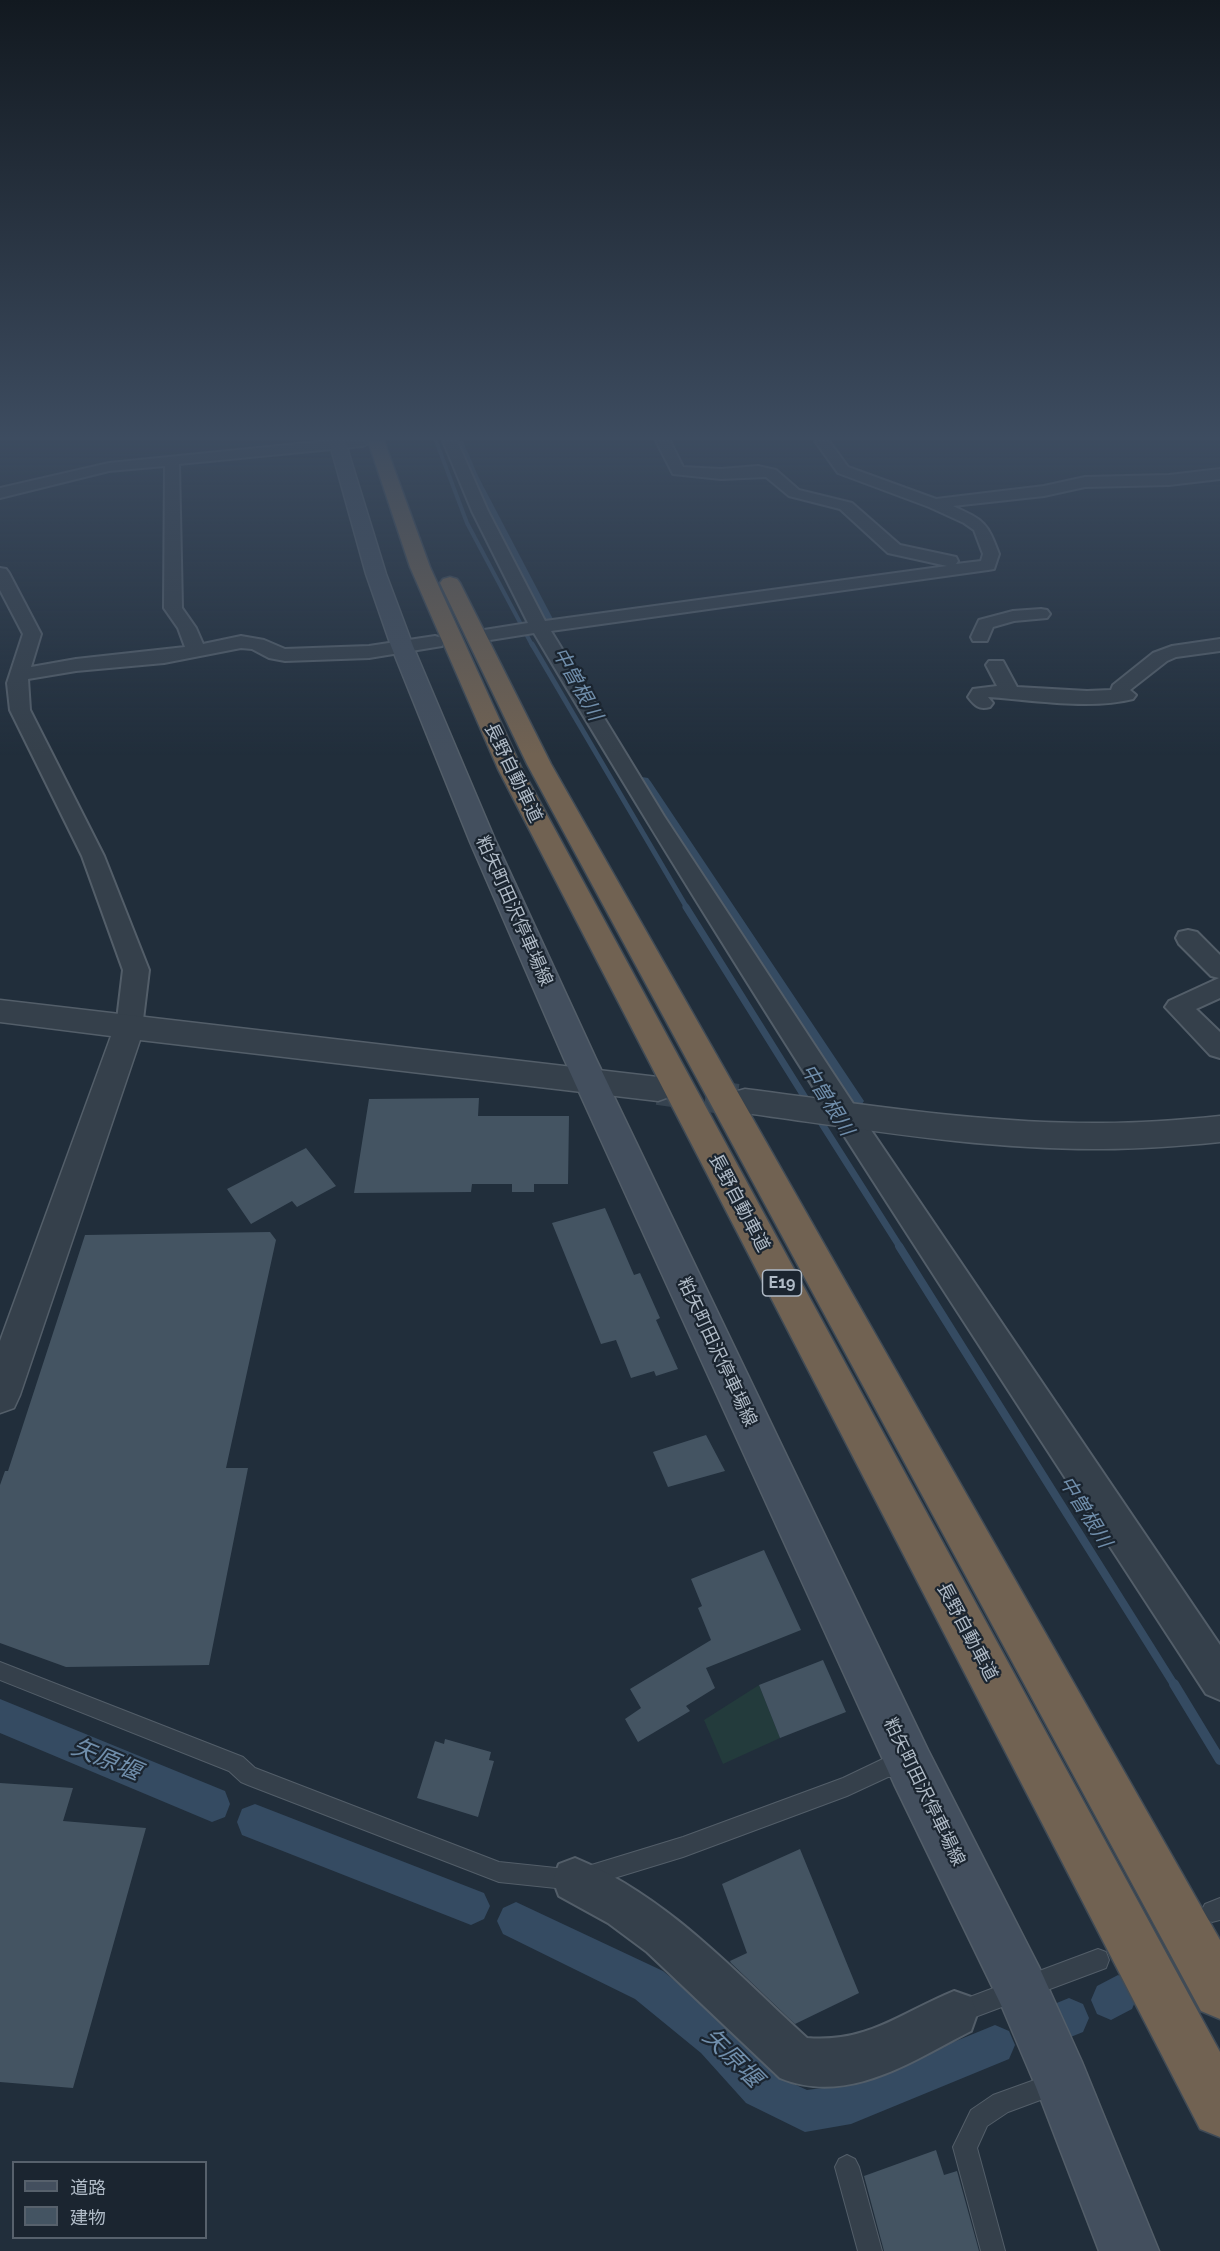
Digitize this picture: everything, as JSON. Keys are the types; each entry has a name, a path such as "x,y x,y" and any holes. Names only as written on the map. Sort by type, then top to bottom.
{"highway":[{"name":"長野自動車道","path":"412,546 454,648 510,769 1220,2109"},
{"name":"長野自動車道","path":"434,546 478,645 538,764 1220,1992"}],"main road":[{"name":"粕矢町田沢停車場線","path":"370,546 376,574 418,644 483,842 911,1767 1021,1988 1062,2082 1129,2251"}],"street":[{"path":"173,546 173,608 187,628 196,651"},
{"path":"498,546 539,627 653,816 844,1113 1220,1680"},
{"path":"891,546 894,549 966,567"},
{"path":"490,634 988,565 991,554 988,546"},
{"path":"0,573 32,634 12,682 20,710 93,856 136,970 129,1028 0,1395"},
{"path":"980,636 985,624 996,619 1041,614"},
{"path":"12,682 241,642 257,644 276,654 285,655 369,652 418,644"},
{"path":"983,703 978,697 980,693 1087,697 1123,692 1160,657 1172,652 1220,645"},
{"path":"996,665 1011,693"},
{"path":"1188,938 1220,970"},
{"path":"1220,987 1178,1007 1220,1048"},
{"path":"0,1011 658,1089"},
{"path":"746,1101 1043,1136 1183,1134 1220,1129"},
{"path":"575,1880 624,1907 663,1936 797,2061 832,2064 871,2056 954,2014"}],"lane":[{"path":"0,1671 236,1764 248,1775 499,1872 575,1880 683,1847 847,1786 887,1767 911,1767"},
{"path":"954,2014 1098,1960"},
{"path":"993,2251 965,2147 979,2118 1001,2103 1062,2082"},
{"path":"847,2167 870,2251"}],"green space":[{"path":"759,1685 780,1738 723,1764 704,1720"}],"building":[{"path":"479,1098 478,1116 569,1116 568,1184 534,1184 534,1192 512,1192 512,1184 472,1184 471,1192 354,1193 369,1099"},
{"path":"306,1148 336,1186 297,1207 292,1201 251,1224 227,1189"},
{"path":"605,1208 634,1275 640,1273 660,1318 656,1320 678,1369 656,1376 654,1371 631,1378 616,1340 601,1344 552,1223"},
{"path":"270,1232 276,1240 226,1468 248,1468 209,1665 66,1667 0,1643 0,1485 5,1471 8,1471 85,1235"},
{"path":"706,1435 725,1471 668,1487 653,1452"},
{"path":"764,1550 801,1630 706,1668 715,1688 686,1706 690,1711 638,1742 625,1719 641,1708 630,1689 711,1640 698,1608 702,1606 691,1579"},
{"path":"823,1660 846,1712 780,1738 759,1685"},
{"path":"445,1739 491,1752 489,1760 494,1761 478,1817 417,1798 435,1741 444,1744"},
{"path":"0,1783 73,1788 63,1821 146,1828 73,2088 0,2082"},
{"path":"800,1849 859,1993 795,2024 731,1963 730,1961 747,1953 722,1884"},
{"path":"936,2150 944,2175 957,2171 979,2251 884,2251 864,2176"}],"waterway":[{"name":"中曽根川","path":"479,546 532,645"},
{"path":"508,546 546,621"},
{"name":"中曽根川","path":"532,644 687,908"},
{"path":"642,782 852,1101"},
{"name":"中曽根川","path":"686,907 809,1104"},
{"name":"中曽根川","path":"817,1116 900,1247"},
{"name":"中曽根川","path":"899,1246 1175,1686"},
{"name":"中曽根川","path":"1174,1684 1220,1760"},
{"name":"矢原堰","path":"0,1716 212,1804"},
{"name":"矢原堰","path":"255,1822 471,1906"},
{"name":"矢原堰","path":"516,1921 649,1985 715,2039 760,2089 805,2111 851,2104 995,2045"},
{"name":"矢原堰","path":"1111,2000 1118,1995"},
{"name":"矢原堰","path":"1056,2023 1069,2018"}],"tunnel":[{"path":"658,1089 745,1101"}]}
